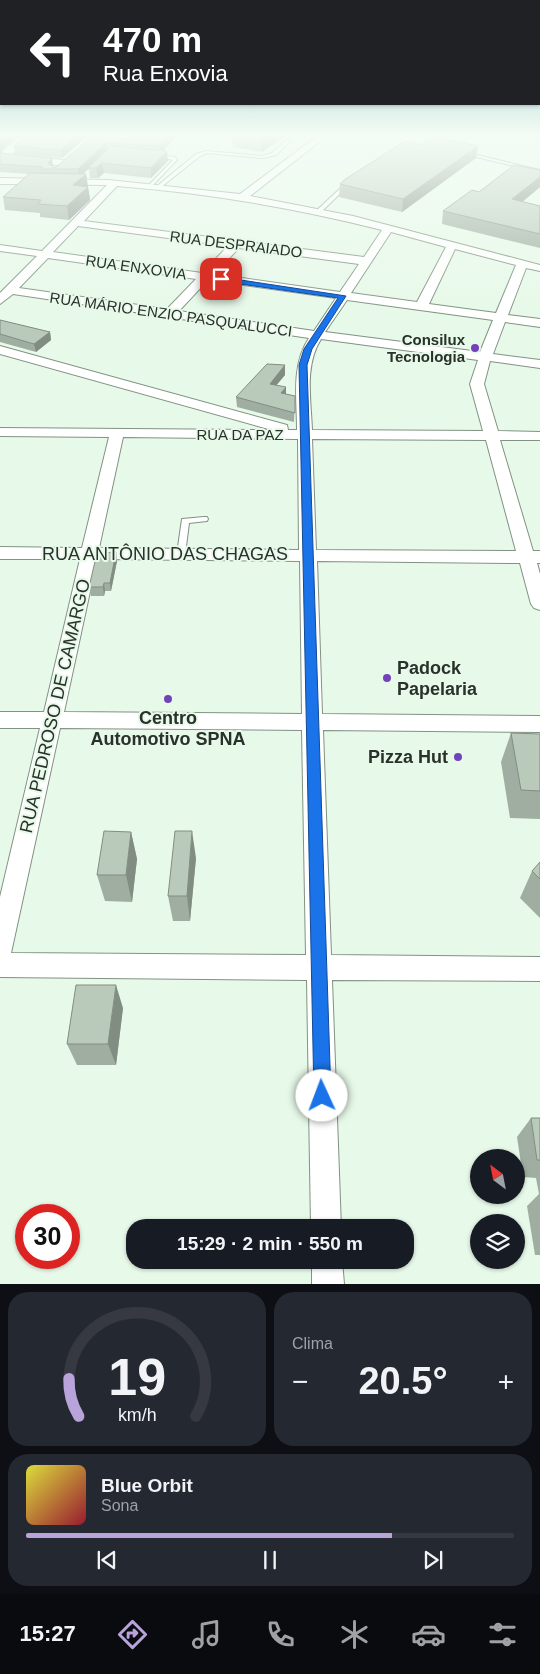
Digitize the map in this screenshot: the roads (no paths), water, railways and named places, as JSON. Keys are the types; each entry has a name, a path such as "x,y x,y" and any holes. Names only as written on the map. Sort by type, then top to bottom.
{"street":[{"path":"0,300 104,194"},
{"path":"209,194 318,212 540,268"},
{"path":"242,198 247,194"},
{"name":"RUA DESPRAIADO","path":"76,223 366,261"},
{"path":"326,1219 304,356 388,229"},
{"path":"169,314 236,244"},
{"path":"421,307 452,245"},
{"name":"RUA ENXOVIA","path":"0,248 540,323"},
{"path":"522,264 485,356 477,384 534,556 540,604"},
{"name":"RUA MÁRIO ENZIO PASQUALUCCI","path":"9,290 317,335 540,364"},
{"path":"0,350 305,434"},
{"name":"RUA DA PAZ","path":"0,432 540,436"},
{"name":"RUA PEDROSO DE CAMARGO","path":"0,949 117,433"},
{"name":"RUA ANTÔNIO DAS CHAGAS","path":"0,553 534,556"},
{"path":"0,720 540,724"},
{"path":"0,965 540,970"},
{"path":"327,1269 328,1284"}],"lane":[{"path":"318,212 337,194"},
{"path":"181,554 185,521 188,519 204,519"}],"place":[{"name":"Consilux Tecnologia","path":"475,348"},
{"name":"Padock Papelaria","path":"387,678"},
{"name":"Centro Automotivo SPNA","path":"168,699"},
{"name":"Pizza Hut","path":"458,757"}]}
